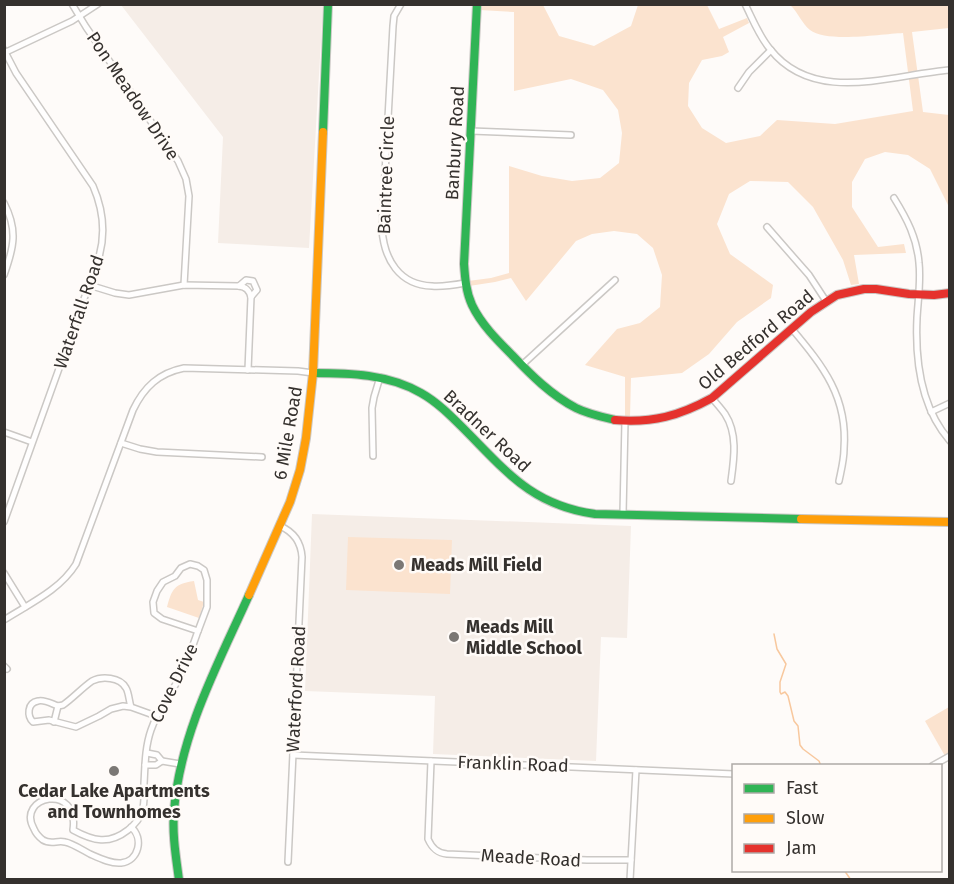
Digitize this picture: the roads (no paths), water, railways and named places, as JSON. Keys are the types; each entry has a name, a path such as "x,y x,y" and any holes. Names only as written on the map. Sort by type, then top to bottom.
{"street":[{"name":"Pon Meadow Drive","path":"72,4 184,173 189,196 184,285"},
{"path":"5,52 41,36 98,4"},
{"name":"6 Mile Road","path":"179,879 173,828 180,764 209,683 296,487 309,425 328,4"},
{"name":"Baintree Circle","path":"401,4 394,16 393,26 382,229 384,245 392,266 402,276 413,282 431,286 465,283"},
{"name":"Banbury Road","path":"465,283 464,264 477,4"},
{"path":"746,4 758,31 771,50 796,71 814,78 848,83 950,70"},
{"path":"738,88 749,72 771,50"},
{"name":"Waterfall Road","path":"4,522 99,257 103,240 103,217 98,197 87,176 16,73 5,52"},
{"path":"471,131 571,135"},
{"path":"894,198 906,218 915,242 919,262 917,327 922,386 931,412 950,441"},
{"path":"4,203 13,222 14,237 12,252 4,274"},
{"path":"767,227 809,275 826,301"},
{"path":"522,365 615,279"},
{"path":"239,286 246,280 254,281 257,290 251,297"},
{"name":"Old Bedford Road","path":"465,283 470,302 481,322 543,386 568,404 597,416 625,421 649,421 671,417 694,409 712,398 811,312 837,295 864,289 919,294 950,293"},
{"path":"89,285 129,295 184,285 239,286 247,289 251,297 248,370"},
{"path":"792,329 820,363 836,394 844,434 844,452 839,481"},
{"name":"Bradner Road","path":"4,620 60,583 76,564 138,400 149,385 160,376 184,368 359,374 380,377 410,387 436,403 450,415 516,481 557,506 577,511 950,522"},
{"path":"373,456 372,408 380,377"},
{"path":"712,398 725,414 733,434 731,482"},
{"path":"931,412 950,403"},
{"path":"623,514 625,421"},
{"path":"4,432 32,442"},
{"path":"121,443 157,452 262,457"},
{"name":"Waterford Road","path":"280,526 294,535 302,551 288,862"},
{"name":"Cove Drive","path":"131,827 142,811 150,732 156,716 179,680 198,631 207,607 207,580 204,570 190,564 163,582 153,602 154,613 162,619 198,631"},
{"path":"4,573 25,607"},
{"path":"131,707 126,688 119,681 103,678 93,681 69,701 58,706 38,700 34,702 30,707 29,718 38,723 49,720 76,727 111,709 123,706 156,716"},
{"path":"54,722 58,706"},
{"path":"147,753 157,756 162,761 180,764"},
{"name":"Franklin Road","path":"293,755 732,774"},
{"path":"934,764 950,756"},
{"path":"145,765 156,765 162,761"},
{"name":"Meade Road","path":"431,761 428,839 439,852 587,860 631,860"},
{"path":"630,879 636,770"},
{"path":"66,842 74,824 69,806 61,800 52,799 42,801 35,806 31,812 31,824 36,834 44,841 66,842 105,861 121,863 130,860 136,852 139,840 131,827 121,836 108,840 87,837 73,830"}],"waterway":[{"path":"774,634 777,649 786,664 780,682 780,692 781,694 785,692 788,696 794,721 798,726 800,745 820,764"},
{"path":"845,872 851,880"}],"place":[{"name":"Meads Mill Field","path":"399,565"},
{"name":"Meads Mill Middle School","path":"454,637"},
{"name":"Cedar Lake Apartments and Townhomes","path":"114,771"}]}
